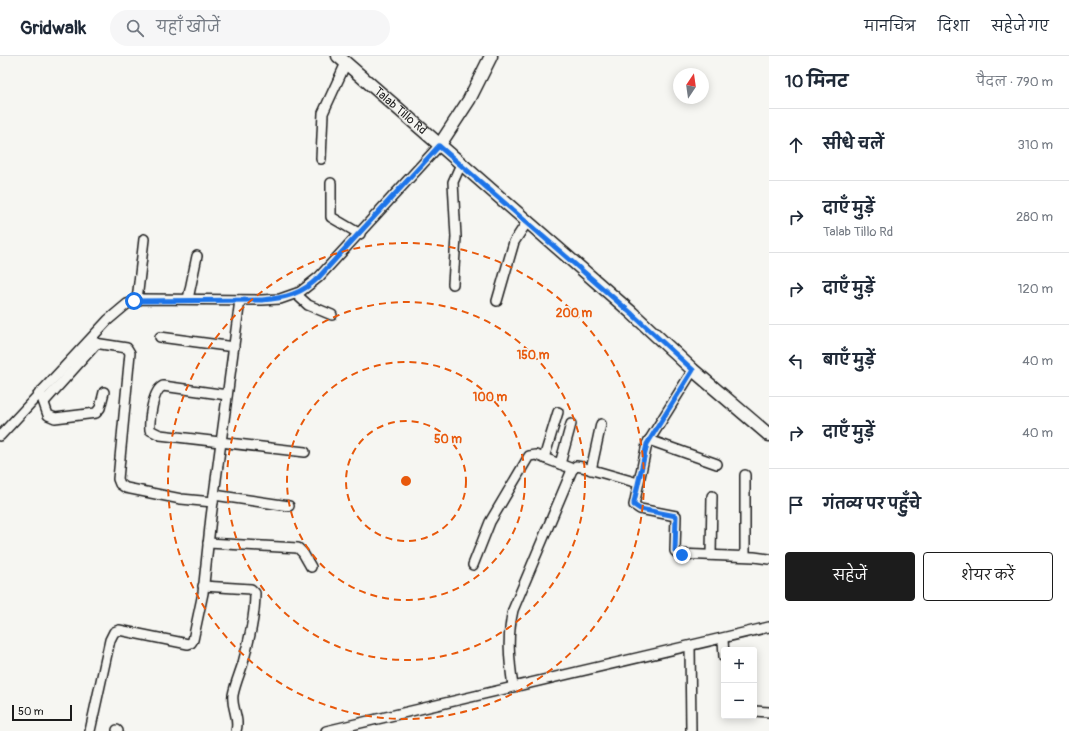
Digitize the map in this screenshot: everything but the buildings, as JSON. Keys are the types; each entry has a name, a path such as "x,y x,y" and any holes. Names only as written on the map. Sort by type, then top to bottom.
{"main road":[{"path":"439,146 469,100 491,56"},
{"name":"Talab Tillo Rd","path":"342,59 693,370 769,435"}],"street":[{"path":"321,159 323,113 342,59"},
{"path":"299,297 360,234 439,146"},
{"path":"453,284 456,237 453,182 461,164"},
{"path":"331,183 331,217 360,234"},
{"path":"497,301 514,242 527,222"},
{"path":"137,300 144,239"},
{"path":"188,299 197,256"},
{"path":"0,436 42,398 93,343 119,310 137,300 240,300 299,297 332,315"},
{"path":"90,731 110,640 114,632 119,630 188,644 191,643 197,625 203,586 220,443 240,300"},
{"path":"160,337 234,347"},
{"path":"93,343 127,348 130,353 118,479 120,484 126,488 172,498 213,498 289,506"},
{"path":"693,370 649,440 634,502 636,507 674,514 677,517 676,553 682,555 745,556 769,559"},
{"path":"227,395 163,386 155,393 149,426 150,430 155,434 305,452"},
{"path":"42,398 48,415 53,418 93,414 100,408 104,392"},
{"path":"544,458 558,412"},
{"path":"560,464 572,424"},
{"path":"591,470 602,424"},
{"path":"649,440 717,464"},
{"path":"473,565 490,522 524,463 532,455 573,469"},
{"path":"513,686 509,654 510,623 513,610 573,469 578,466 638,483"},
{"path":"745,475 745,556"},
{"path":"711,556 712,496"},
{"path":"208,543 295,548 301,551 311,567"},
{"path":"203,586 251,589 256,594 248,643 233,694 234,707 238,717 236,731"},
{"path":"326,731 769,627"},
{"path":"723,639 723,647"},
{"path":"690,646 691,731"},
{"path":"757,711 769,712"}],"route":[{"path":"134,301 188,299 262,300 280,299 300,292 319,277 401,190 439,146 632,314 693,370 647,444 634,502 634,505 640,509 674,514 677,517 675,552 682,555"}]}
